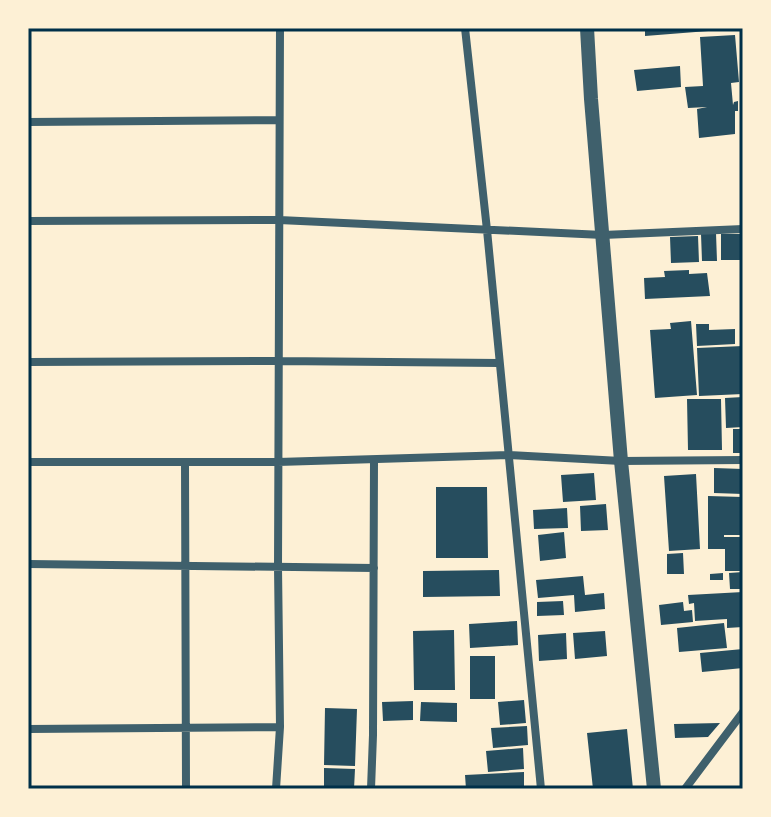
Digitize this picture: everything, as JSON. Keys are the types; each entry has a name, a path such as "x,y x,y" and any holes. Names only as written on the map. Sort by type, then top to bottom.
{"street":[{"path":"276,789 280,727 280,28"},
{"path":"465,28 541,789"},
{"path":"587,28 621,461 654,789"},
{"path":"28,122 279,120"},
{"path":"28,221 279,220 603,235 743,229"},
{"path":"28,362 499,363"},
{"path":"28,462 278,462 509,455 621,461 743,460"},
{"path":"371,789 374,460"},
{"path":"185,462 186,789"},
{"path":"28,564 374,568"},
{"path":"685,789 743,712"},
{"path":"28,729 280,727"}],"building":[{"path":"645,28 721,28 721,30 645,36"},
{"path":"735,35 739,82 731,83 733,105 738,101 735,134 699,138 697,109 707,107 688,108 685,87 703,86 700,37"},
{"path":"680,66 681,87 637,91 634,70"},
{"path":"716,233 717,261 702,261 701,234"},
{"path":"721,234 743,234 743,260 721,260"},
{"path":"698,236 699,262 671,263 670,237"},
{"path":"689,270 689,274 707,273 710,296 645,299 644,278 665,277 664,271"},
{"path":"691,321 697,395 655,398 650,330 671,329 670,323"},
{"path":"696,324 709,324 709,330 735,329 735,344 697,346"},
{"path":"743,346 743,394 699,396 697,348"},
{"path":"743,397 743,427 726,428 725,398"},
{"path":"687,399 721,399 722,450 688,450"},
{"path":"733,429 743,429 743,453 733,453"},
{"path":"714,468 743,469 743,494 714,493"},
{"path":"594,473 596,500 563,502 561,475"},
{"path":"696,474 700,549 669,551 664,476"},
{"path":"436,487 487,487 488,558 436,558"},
{"path":"708,496 743,497 743,535 724,537 743,537 743,571 725,571 725,549 708,549"},
{"path":"606,504 608,530 581,531 580,506"},
{"path":"567,508 568,528 534,529 533,510"},
{"path":"564,532 566,558 540,561 538,535"},
{"path":"683,553 684,574 667,574 667,554"},
{"path":"499,570 500,596 423,597 423,571"},
{"path":"743,572 743,589 730,589 729,573"},
{"path":"723,573 723,580 710,580 710,574"},
{"path":"583,576 585,595 604,593 605,609 575,612 574,595 538,598 536,580"},
{"path":"743,592 743,627 727,628 727,619 695,621 694,603 689,604 688,595"},
{"path":"563,601 564,615 537,616 537,602"},
{"path":"683,602 684,611 692,610 693,622 661,625 659,605"},
{"path":"517,621 518,645 470,648 469,624"},
{"path":"724,623 727,648 679,652 677,628"},
{"path":"454,630 455,690 414,690 413,631"},
{"path":"605,631 607,656 575,659 573,633"},
{"path":"566,633 567,659 539,661 538,635"},
{"path":"743,649 743,668 702,672 700,653"},
{"path":"470,656 495,656 495,699 470,699"},
{"path":"524,700 526,723 500,725 498,702"},
{"path":"413,701 413,720 383,721 382,702"},
{"path":"421,702 457,703 457,722 420,721"},
{"path":"325,708 357,709 355,766 324,765"},
{"path":"720,723 708,737 675,738 674,724"},
{"path":"527,726 528,745 493,748 491,728"},
{"path":"627,729 633,789 593,789 587,733"},
{"path":"523,748 524,769 488,772 486,751"},
{"path":"324,768 355,769 354,789 324,789"},
{"path":"524,772 524,789 466,789 465,775"}]}
